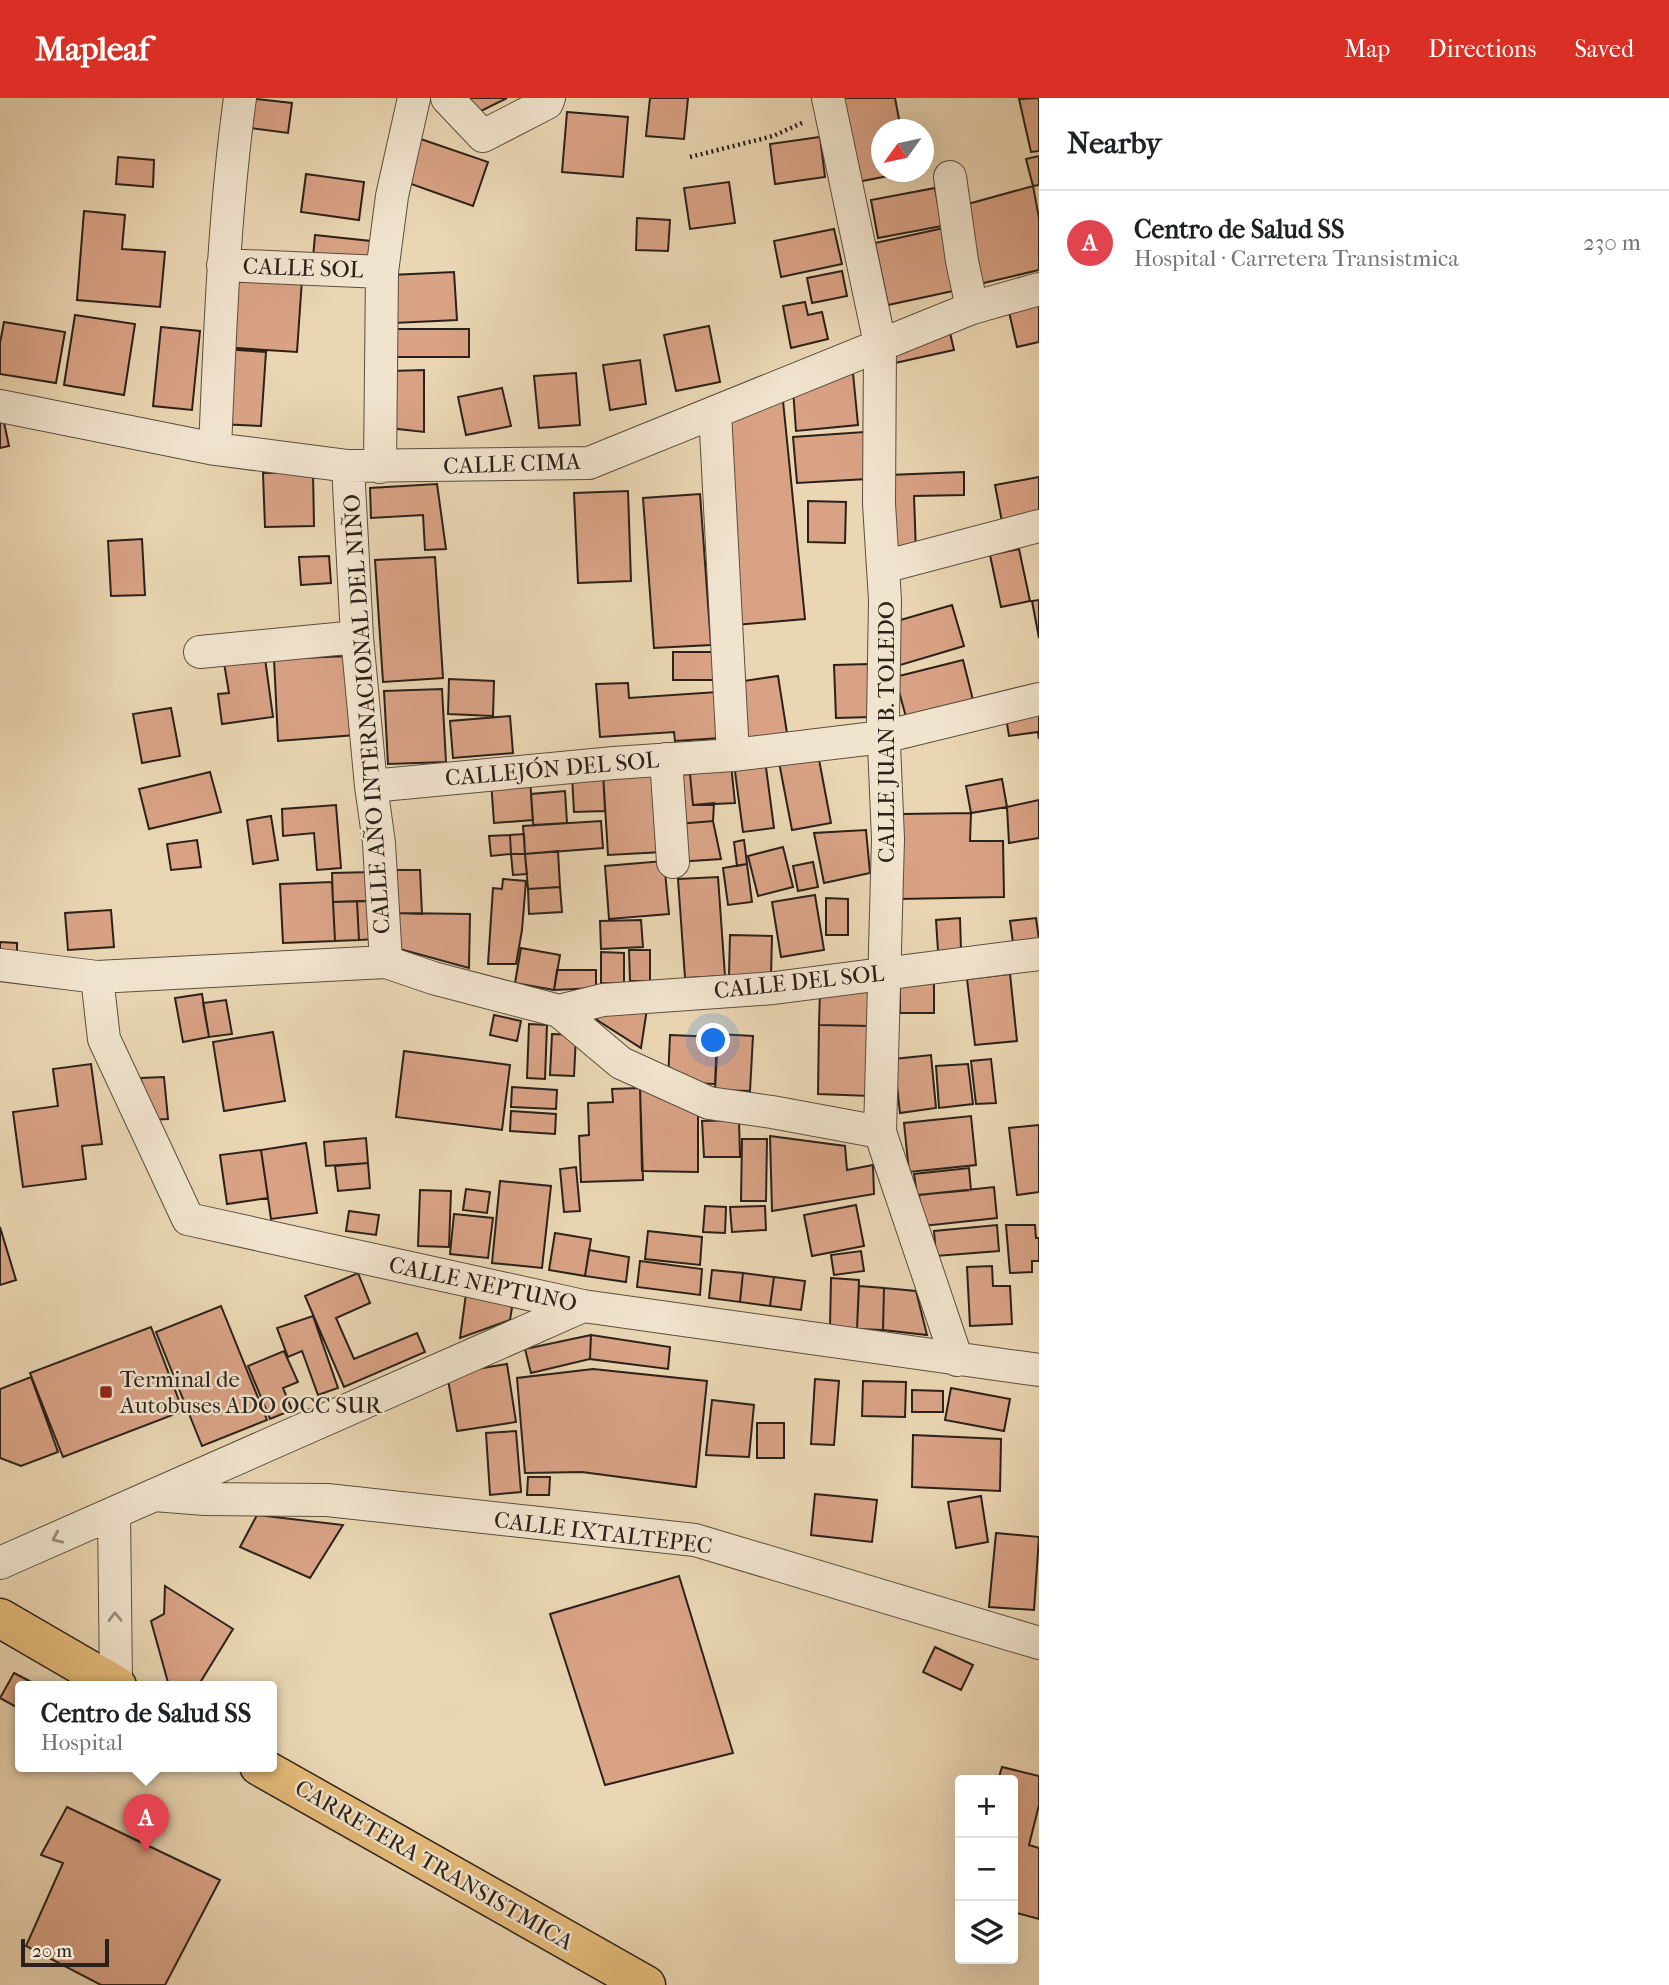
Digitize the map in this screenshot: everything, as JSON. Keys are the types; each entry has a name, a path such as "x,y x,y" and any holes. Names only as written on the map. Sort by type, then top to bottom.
{"main road":[{"path":"0,1618 109,1681"},
{"name":"CARRETERA TRANSISTMICA","path":"270,1772 646,1985"}],"street":[{"path":"215,449 223,265 240,98"},
{"name":"CALLE AÑO INTERNACIONAL DEL NIÑO","path":"380,467 382,272 392,196 414,98"},
{"path":"447,98 483,136 547,103 549,98"},
{"name":"CALLE JUAN B. TOLEDO","path":"830,104 880,344 879,504 885,600 883,737 888,839 880,1132 957,1360"},
{"path":"950,177 962,261 972,307"},
{"name":"CALLE SOL","path":"223,265 382,272"},
{"name":"CALLE CIMA","path":"0,406 215,449 348,466 589,463 972,307 1039,289"},
{"path":"715,412 733,755"},
{"name":"CALLE AÑO INTERNACIONAL DEL NIÑO","path":"348,466 357,637 379,843 386,962"},
{"path":"883,567 1039,526"},
{"path":"200,652 357,637"},
{"name":"CALLEJÓN DEL SOL","path":"371,786 489,773 733,755 883,737 1039,699"},
{"path":"666,759 673,862"},
{"name":"CALLE DEL SOL","path":"559,1011 603,1000 774,988 1039,954"},
{"path":"0,965 97,977 386,962 433,978 559,1011 621,1063 709,1103 880,1132"},
{"name":"CALLE NEPTUNO","path":"97,977 104,1039 188,1219 583,1306 1039,1370"},
{"path":"0,1563 583,1306"},
{"name":"CALLE IXTALTEPEC","path":"154,1495 205,1499 327,1500 695,1541 1039,1643"},
{"path":"114,1513 116,1681"}],"path":[{"path":"690,157 773,136 830,104"}],"building":[{"path":"247,98 292,103 288,133 243,127"},
{"path":"467,98 507,98 475,114"},
{"path":"650,98 688,98 684,139 646,136"},
{"path":"841,98 895,98 899,119 871,119 871,179 857,182"},
{"path":"1039,98 1039,151 1031,152 1019,99"},
{"path":"567,112 628,117 623,177 562,172"},
{"path":"412,136 488,162 473,206 397,179"},
{"path":"820,137 825,177 775,184 770,144"},
{"path":"1039,156 1039,185 1033,186 1026,159"},
{"path":"118,157 154,160 153,187 116,184"},
{"path":"306,174 364,182 359,220 301,212"},
{"path":"729,182 735,223 690,229 684,188"},
{"path":"1033,186 1039,218 1039,270 975,285 957,207"},
{"path":"935,188 942,226 878,238 871,200"},
{"path":"84,211 125,215 122,249 165,252 160,307 77,300"},
{"path":"637,218 670,220 668,251 636,250"},
{"path":"953,226 967,288 888,305 875,243"},
{"path":"834,229 842,264 781,277 774,241"},
{"path":"315,235 380,242 377,265 313,258"},
{"path":"842,271 847,296 812,303 807,278"},
{"path":"454,272 457,320 394,323 391,275"},
{"path":"227,274 302,279 297,352 222,347"},
{"path":"1039,296 1039,342 1017,347 1007,303"},
{"path":"805,302 808,315 822,312 828,339 791,348 783,306"},
{"path":"75,315 135,324 124,395 64,385"},
{"path":"4,322 65,332 56,383 0,374 0,343"},
{"path":"948,324 954,350 895,363 894,345"},
{"path":"709,326 720,382 676,391 664,335"},
{"path":"161,327 200,331 192,410 153,406"},
{"path":"389,329 469,329 469,357 388,357"},
{"path":"223,349 266,352 261,426 218,424"},
{"path":"640,360 646,404 610,410 603,365"},
{"path":"424,370 424,432 389,428 390,371"},
{"path":"576,373 580,425 539,428 534,376"},
{"path":"853,373 858,425 796,431 793,389"},
{"path":"502,388 511,426 466,435 458,397"},
{"path":"783,401 805,619 735,625 720,421"},
{"path":"0,413 9,446 0,448"},
{"path":"864,432 867,479 797,483 793,437"},
{"path":"313,472 314,526 265,527 263,473"},
{"path":"964,472 964,495 914,496 916,553 894,557 888,475"},
{"path":"1039,477 1039,516 1002,522 995,485"},
{"path":"437,484 446,549 425,550 423,515 371,518 370,488"},
{"path":"628,491 631,581 578,583 574,493"},
{"path":"700,494 711,645 654,648 643,498"},
{"path":"808,501 846,502 845,543 808,542"},
{"path":"142,539 145,595 111,596 108,541"},
{"path":"1019,549 1030,601 1001,607 990,555"},
{"path":"329,556 331,583 301,585 299,557"},
{"path":"435,557 443,678 383,682 375,560"},
{"path":"1039,600 1039,638 1032,601"},
{"path":"952,605 964,646 897,666 897,621"},
{"path":"264,651 273,717 222,724 218,694 229,693 223,657"},
{"path":"673,652 714,652 715,680 673,680"},
{"path":"350,656 356,735 278,741 274,659"},
{"path":"963,660 973,700 906,717 895,677"},
{"path":"869,664 871,717 836,718 834,665"},
{"path":"778,676 787,733 738,740 730,683"},
{"path":"449,679 494,681 493,716 448,714"},
{"path":"628,683 629,698 717,692 721,738 675,741 674,732 600,737 596,684"},
{"path":"442,689 446,762 388,764 384,691"},
{"path":"1039,706 1039,739 1038,732 1009,736 1005,711"},
{"path":"171,708 180,756 142,763 133,714"},
{"path":"510,716 513,753 453,758 450,721"},
{"path":"817,749 831,823 792,830 778,757"},
{"path":"765,760 774,828 743,832 734,764"},
{"path":"731,764 735,803 693,805 690,774"},
{"path":"658,771 663,852 608,855 603,773"},
{"path":"210,772 221,812 149,829 139,789"},
{"path":"603,773 605,811 574,812 572,775"},
{"path":"690,774 693,805 714,803 713,821 677,824 670,776"},
{"path":"530,779 533,820 494,823 491,781"},
{"path":"1002,779 1007,807 971,813 966,786"},
{"path":"565,791 567,823 533,825 531,794"},
{"path":"1039,800 1039,838 1009,843 1007,807"},
{"path":"336,805 341,868 317,870 314,833 283,836 282,809"},
{"path":"971,813 970,841 1003,841 1004,897 899,899 903,814"},
{"path":"271,816 278,860 253,864 247,820"},
{"path":"601,821 603,848 525,854 523,826"},
{"path":"713,821 721,859 676,862 677,824"},
{"path":"866,830 870,873 824,883 814,833"},
{"path":"524,834 525,854 511,854 510,835"},
{"path":"510,835 511,854 491,856 489,836"},
{"path":"197,840 201,867 171,870 167,844"},
{"path":"744,840 747,864 737,866 734,842"},
{"path":"783,847 793,887 758,896 748,856"},
{"path":"558,851 560,887 528,889 525,854"},
{"path":"511,854 525,854 527,874 513,875"},
{"path":"664,861 669,914 609,919 605,866"},
{"path":"813,862 818,887 798,891 793,866"},
{"path":"747,864 752,902 728,905 723,868"},
{"path":"394,870 420,870 422,914 397,913"},
{"path":"373,872 374,901 333,902 332,873"},
{"path":"718,877 725,976 685,978 678,879"},
{"path":"503,879 526,881 516,964 488,964 493,888 502,889"},
{"path":"332,882 335,941 283,943 280,884"},
{"path":"560,887 562,912 529,914 528,889"},
{"path":"815,895 824,950 781,957 772,902"},
{"path":"826,898 848,899 848,935 826,935"},
{"path":"357,901 374,901 376,939 359,940"},
{"path":"357,901 359,940 335,941 333,902"},
{"path":"111,910 114,947 68,950 65,913"},
{"path":"397,913 470,914 469,968 396,948"},
{"path":"960,918 961,950 938,951 936,920"},
{"path":"1036,918 1039,939 1013,943 1010,921"},
{"path":"641,920 643,947 601,949 600,921"},
{"path":"730,935 772,936 771,976 729,975"},
{"path":"0,942 17,943 17,953 0,953"},
{"path":"521,948 560,955 554,990 515,983"},
{"path":"629,950 650,950 650,981 630,981"},
{"path":"601,952 624,953 624,984 601,983"},
{"path":"557,970 596,970 596,988 554,990"},
{"path":"1010,974 1017,1041 975,1045 967,979"},
{"path":"900,983 934,983 934,1013 900,1013"},
{"path":"820,989 872,990 871,1026 819,1025"},
{"path":"202,994 209,1037 183,1042 175,998"},
{"path":"226,1000 232,1034 209,1037 203,1003"},
{"path":"602,1004 647,1009 641,1048 597,1020"},
{"path":"494,1015 521,1021 517,1041 490,1035"},
{"path":"529,1024 547,1025 545,1079 527,1078"},
{"path":"819,1025 871,1026 870,1096 818,1094"},
{"path":"273,1032 285,1101 224,1111 213,1042"},
{"path":"552,1034 576,1035 574,1076 550,1075"},
{"path":"718,1034 753,1036 750,1091 715,1090"},
{"path":"670,1035 717,1037 715,1084 668,1082"},
{"path":"404,1051 510,1065 502,1130 396,1117"},
{"path":"931,1055 936,1108 900,1113 894,1059"},
{"path":"991,1059 996,1103 976,1104 971,1061"},
{"path":"91,1064 102,1144 82,1146 86,1179 23,1187 13,1112 58,1106 53,1069"},
{"path":"968,1064 973,1104 939,1108 936,1066"},
{"path":"164,1077 168,1119 144,1120 141,1078"},
{"path":"512,1087 557,1090 556,1109 511,1107"},
{"path":"640,1088 643,1180 581,1182 579,1136 589,1135 588,1103 613,1102 612,1089"},
{"path":"640,1088 698,1110 698,1172 642,1171"},
{"path":"511,1111 556,1114 555,1134 510,1131"},
{"path":"971,1116 976,1165 909,1172 904,1123"},
{"path":"739,1120 740,1157 704,1157 702,1121"},
{"path":"1039,1125 1039,1192 1017,1195 1009,1128"},
{"path":"770,1136 845,1146 847,1170 873,1165 874,1194 772,1211"},
{"path":"366,1138 368,1163 326,1166 324,1142"},
{"path":"742,1139 767,1139 766,1201 741,1201"},
{"path":"306,1143 317,1213 271,1219 261,1150"},
{"path":"261,1150 268,1198 227,1204 220,1155"},
{"path":"368,1163 370,1188 338,1191 335,1166"},
{"path":"576,1167 580,1211 564,1212 560,1169"},
{"path":"969,1168 971,1190 917,1195 914,1174"},
{"path":"500,1181 551,1186 542,1268 492,1263"},
{"path":"994,1187 997,1218 923,1226 919,1195"},
{"path":"466,1189 490,1192 487,1213 463,1210"},
{"path":"420,1190 451,1191 449,1247 418,1246"},
{"path":"856,1205 864,1246 812,1256 804,1215"},
{"path":"705,1206 726,1207 725,1233 703,1232"},
{"path":"765,1206 766,1230 732,1232 730,1207"},
{"path":"349,1211 379,1215 376,1235 346,1231"},
{"path":"454,1214 493,1218 488,1258 450,1254"},
{"path":"997,1225 999,1251 936,1256 934,1231"},
{"path":"1006,1225 1035,1225 1036,1238 1039,1238 1039,1261 1032,1261 1032,1272 1010,1273"},
{"path":"0,1227 16,1280 0,1285"},
{"path":"648,1231 702,1237 700,1265 645,1259"},
{"path":"555,1233 591,1239 585,1276 549,1270"},
{"path":"589,1250 629,1257 626,1282 585,1276"},
{"path":"861,1251 864,1271 834,1275 831,1255"},
{"path":"640,1261 702,1269 700,1295 637,1287"},
{"path":"992,1266 993,1286 1010,1286 1012,1324 970,1326 967,1267"},
{"path":"712,1270 743,1273 740,1302 709,1298"},
{"path":"358,1273 370,1303 336,1318 354,1359 417,1333 425,1352 344,1387 305,1296"},
{"path":"743,1273 774,1277 770,1306 740,1302"},
{"path":"774,1277 805,1281 801,1310 770,1306"},
{"path":"831,1278 859,1280 857,1329 830,1327"},
{"path":"859,1286 884,1288 883,1330 857,1329"},
{"path":"884,1288 916,1291 927,1335 883,1330"},
{"path":"466,1294 513,1301 510,1320 460,1338"},
{"path":"221,1306 267,1420 202,1446 156,1332"},
{"path":"313,1316 338,1388 318,1395 302,1351 288,1357 277,1328"},
{"name":"Terminal de Autobuses ADO OCC SUR","path":"151,1327 183,1411 63,1457 30,1373"},
{"path":"591,1335 590,1359 531,1373 525,1349"},
{"path":"591,1335 670,1347 668,1369 590,1359"},
{"path":"284,1351 298,1382 283,1388 292,1410 270,1419 248,1366"},
{"path":"507,1364 516,1422 457,1431 447,1374"},
{"path":"593,1369 707,1381 696,1487 582,1472 525,1473 517,1378"},
{"path":"31,1377 58,1452 21,1466 0,1458 0,1389"},
{"path":"815,1379 839,1381 834,1445 811,1444"},
{"path":"863,1381 906,1382 905,1417 862,1416"},
{"path":"951,1388 1010,1399 1004,1431 945,1420"},
{"path":"912,1390 943,1391 943,1412 912,1412"},
{"path":"712,1400 754,1405 749,1457 706,1455"},
{"path":"757,1423 784,1423 784,1458 757,1458"},
{"path":"516,1431 521,1492 490,1495 486,1433"},
{"path":"913,1435 1001,1439 1000,1491 912,1487"},
{"path":"528,1477 550,1477 549,1495 527,1495"},
{"path":"815,1494 877,1500 872,1542 811,1535"},
{"path":"981,1496 988,1542 956,1548 948,1502"},
{"path":"257,1515 343,1525 310,1578 240,1547"},
{"path":"996,1533 1039,1537 1034,1610 989,1607"},
{"path":"679,1576 733,1753 605,1785 550,1614"},
{"path":"165,1586 233,1629 201,1681 168,1681 151,1621 164,1614"},
{"path":"935,1647 973,1665 961,1690 923,1672"},
{"path":"14,1673 29,1681 15,1681 15,1706 0,1698"},
{"path":"1002,1767 1039,1776 1039,1805 1029,1845 1039,1848 1039,1919 1018,1913 1018,1775 1000,1775"},
{"path":"67,1807 220,1880 165,1985 101,1985 26,1946 63,1863 41,1855"}],"place":[{"name":"Terminal de Autobuses ADO OCC SUR","path":"106,1392"},
{"name":"Centro de Salud SS","path":"146,1852"}]}
